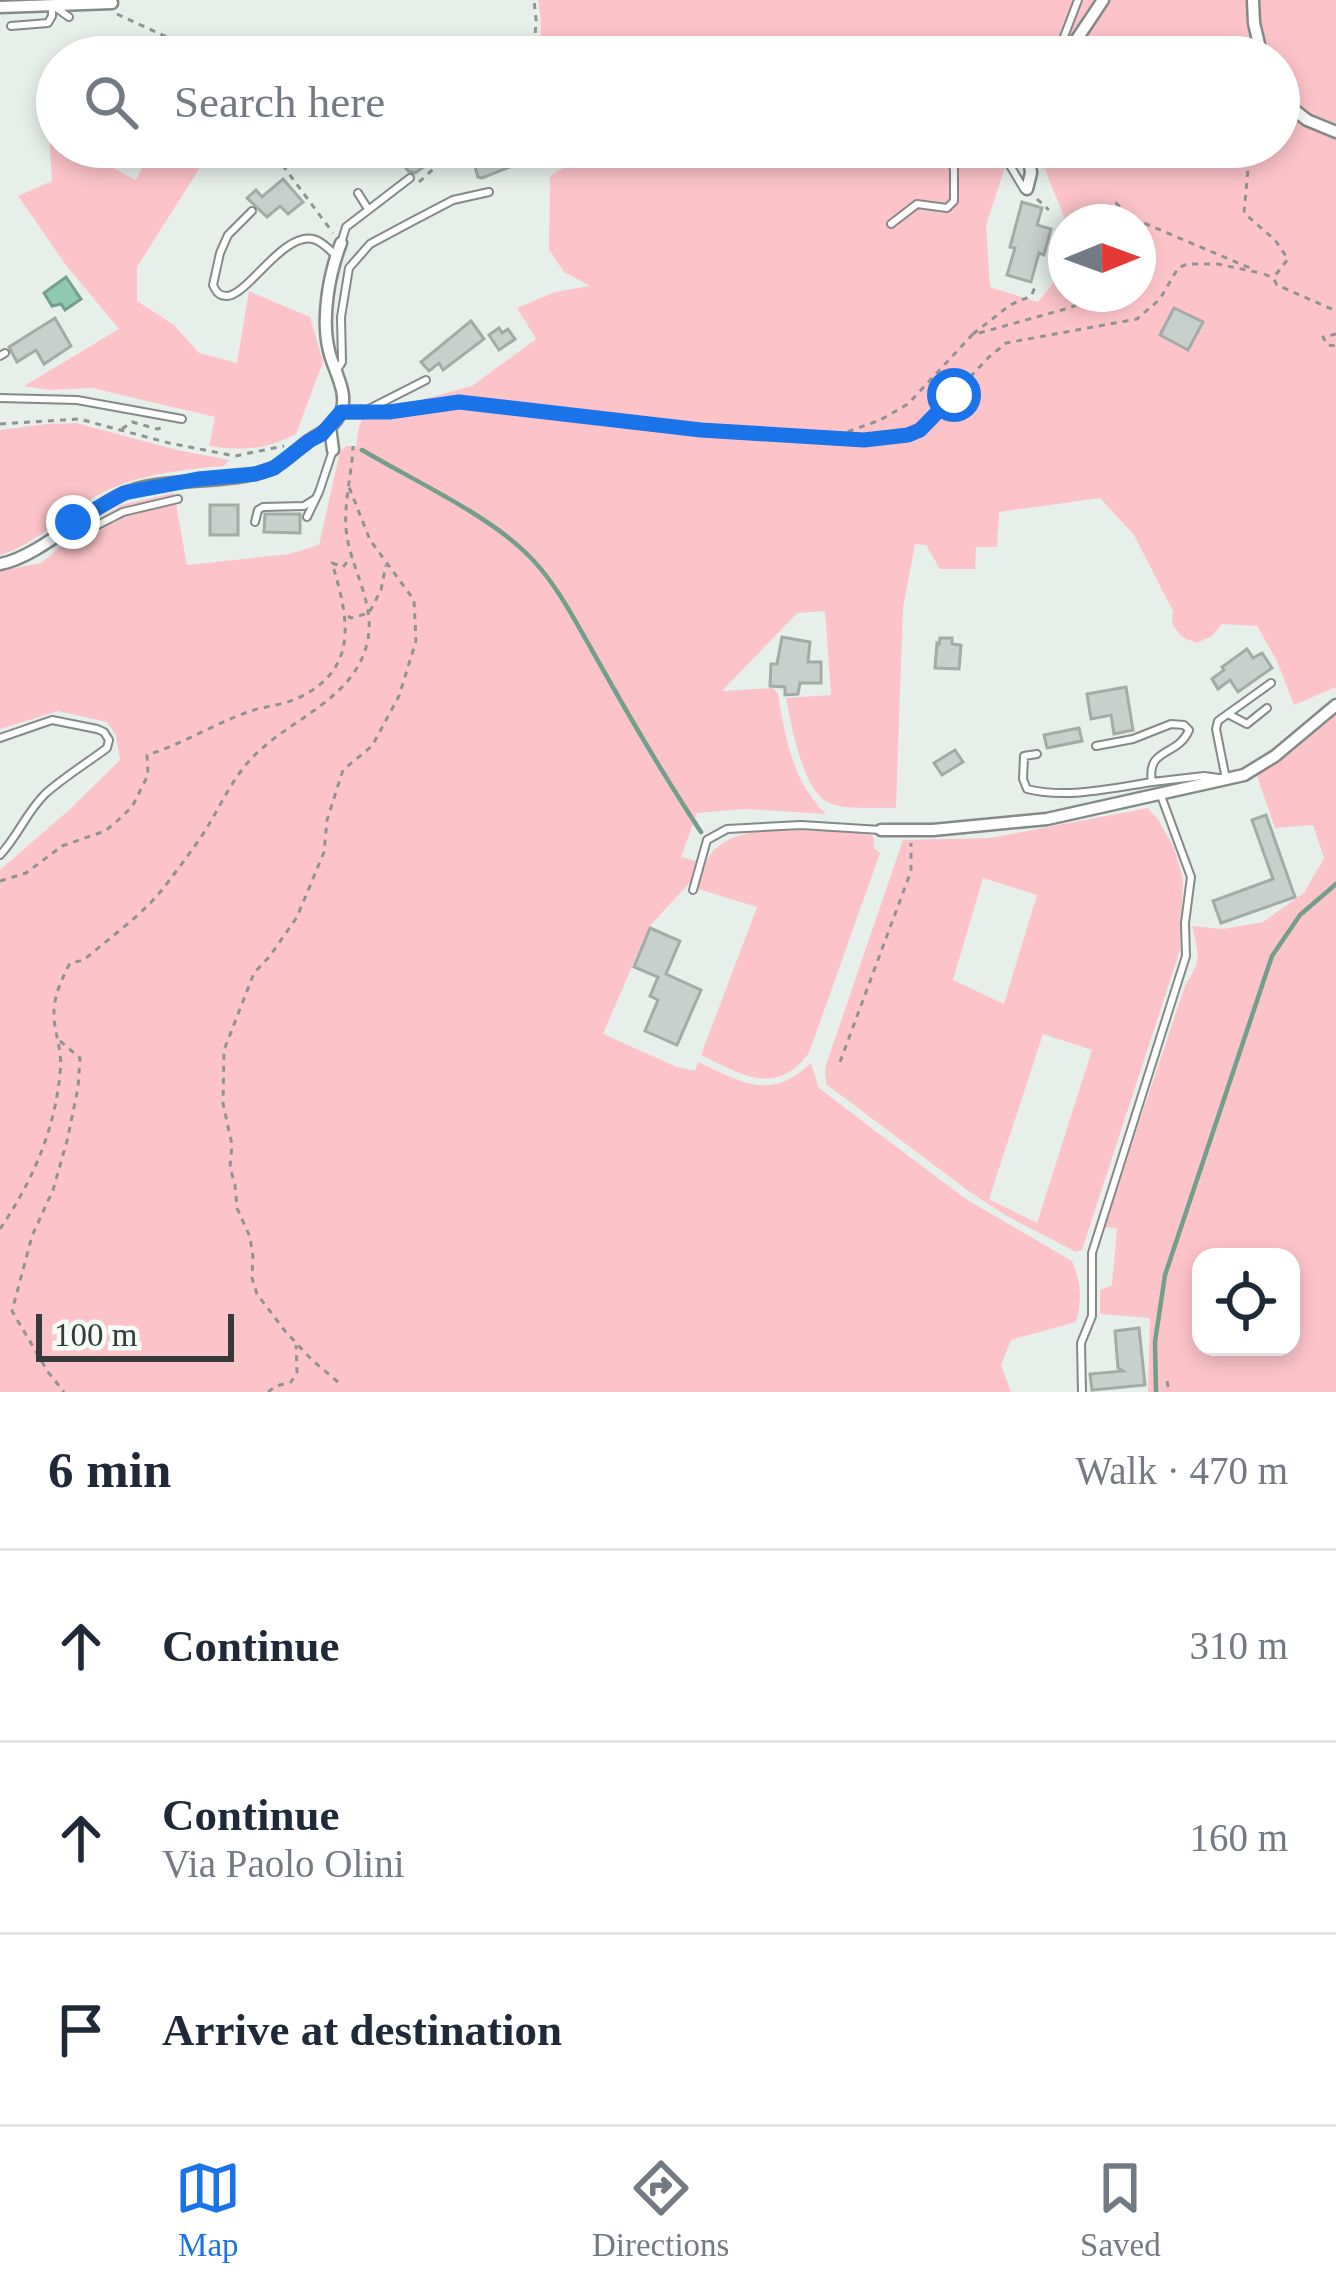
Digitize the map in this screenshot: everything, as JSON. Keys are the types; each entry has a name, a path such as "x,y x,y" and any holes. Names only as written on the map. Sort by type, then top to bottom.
{"street":[{"path":"1078,36 1103,0"},
{"path":"1253,0 1257,36"},
{"path":"0,7 113,8"},
{"path":"1300,114 1336,132"},
{"path":"1028,189 1030,168"},
{"path":"0,564 32,551 124,493 255,474 274,468 326,430 341,412 343,399 328,350 326,320 340,242"},
{"path":"341,412 363,412"},
{"path":"326,430 333,450"},
{"path":"881,830 911,835 1047,819 1156,788 1244,775 1275,756 1336,705"}],"lane":[{"path":"1064,36 1078,0"},
{"path":"52,5 69,17"},
{"path":"11,26 48,22 52,5"},
{"path":"891,224 917,204 947,208 954,201 954,168"},
{"path":"1011,168 1021,187 1028,189"},
{"path":"340,242 346,226 410,178"},
{"path":"337,370 342,362 341,317 349,268 370,244 453,200 489,192"},
{"path":"358,193 368,209"},
{"path":"252,211 228,235 220,254 213,285 221,295 238,290 272,259 303,240 312,239 335,256"},
{"path":"363,412 426,380"},
{"path":"0,398 77,400 182,419"},
{"path":"307,517 333,450"},
{"path":"73,522 86,530 123,512 178,499"},
{"path":"255,522 263,506 304,506 316,499"},
{"path":"1226,779 1218,721 1271,683"},
{"path":"1228,714 1247,724 1267,708"},
{"path":"0,738 52,720 97,729 109,740 107,748 46,794 0,855"},
{"path":"1082,1392 1081,1343 1092,1316 1092,1253 1186,956 1191,877 1150,768 1156,757 1188,737 1187,727 1171,724 1133,739 1096,746"},
{"path":"1037,754 1024,756 1027,789 1048,793 1156,788"},
{"path":"693,890 707,840 728,829 801,825 881,830"}],"path":[{"path":"534,0 535,36"},
{"path":"113,8 168,36"},
{"path":"285,168 340,242"},
{"path":"1248,168 1244,213 1278,243 1288,259 1273,278"},
{"path":"1028,189 1048,209"},
{"path":"1156,228 1273,278 1277,285 1336,311"},
{"path":"363,412 459,402 701,430 864,440 908,435 920,430 1006,343 1136,319 1160,299 1178,268 1187,264 1219,264 1260,273"},
{"path":"825,437 880,420 908,404 981,325 1031,296 1037,283"},
{"path":"972,335 1055,312"},
{"path":"1336,334 1324,337 1328,345 1336,346"},
{"path":"0,424 79,419 235,456 285,446"},
{"path":"121,430 132,422 167,427"},
{"path":"0,1229 34,1173 54,1122 61,1071 54,1019 58,988 70,963 84,960 161,892 242,768 259,750 331,700 362,660 369,613 346,530 353,446"},
{"path":"338,1382 296,1343 257,1294 250,1238 230,1167 232,1145 223,1103 224,1050 254,973 296,917 324,852 327,820 343,770 372,746 399,696 416,640 414,600 370,539 349,488"},
{"path":"0,881 26,873 62,846 105,831 116,822 132,807 148,776 147,754 254,710 294,700 326,681 346,643 346,612 332,563 343,567 352,555"},
{"path":"346,612 352,618 369,613 387,563"},
{"path":"841,1062 911,871 911,835"},
{"path":"60,1041 80,1058 78,1088 53,1190 32,1236 12,1311 64,1392"},
{"path":"268,1392 292,1382 297,1372 296,1343"},
{"path":"1167,1381 1169,1392"}],"shaded area":[{"path":"538,0 1336,0 1336,687 1294,705 1257,626 1222,624 1197,643 1182,637 1134,535 1100,498 999,512 997,547 976,547 975,569 940,569 926,545 915,544 903,608 896,808 835,805 812,786 786,698 831,695 825,611 797,613 722,691 773,688 798,773 826,814 745,809 697,813 681,857 697,861 693,879 649,927 603,1034 677,1067 695,1071 698,1062 756,1085 782,1082 811,1063 819,1088 882,1136 966,1199 1072,1261 1080,1291 1076,1322 1011,1340 1001,1365 1011,1392 0,1392 0,870 120,760 116,735 107,722 58,711 0,729 0,571 41,563 78,532 88,536 108,526 103,516 121,505 174,493 187,565 290,554 319,545 340,452 356,446 365,415 472,386 536,339 517,308 555,292 590,286 564,272 549,250 550,176 564,168 1005,168 986,225 990,287 1038,302 1048,290 1048,312 1156,312 1156,204 1059,204 1042,168 1300,168 1300,36 541,36"},
{"path":"51,168 113,168 136,180 142,168 200,168 137,267 137,301 174,325 199,353 237,363 249,291 310,317 323,362 296,434 254,448 209,446 215,417 92,388 24,386 119,329 18,196 52,181"},
{"path":"66,277 81,299 65,310 61,304 52,306 44,293"},
{"path":"76,423 229,460 224,466 158,474 111,489 26,544 0,555 0,430"},
{"path":"1336,711 1336,1392 1148,1392 1150,1318 1100,1314 1100,1290 1112,1285 1117,1228 1104,1227 1185,986 1197,963 1192,926 1223,929 1263,922 1304,893 1324,858 1313,825 1275,828 1257,776"},
{"path":"1148,808 1174,848 1183,878 1180,950 1082,1250 1076,1252 970,1192 826,1084 825,1068 903,840 990,838","holes":["983,878 1037,895 1004,1004 953,980","1043,1034 1092,1050 1037,1223 989,1199"]},
{"path":"810,830 869,833 880,853 809,1053 784,1075 744,1075 701,1055 757,907 698,889 704,866 716,849 740,835"}],"building":[{"path":"475,168 507,168 482,178"},
{"path":"283,179 303,202 288,214 280,206 267,217 247,198 256,190 262,197"},
{"path":"1022,202 1042,208 1037,225 1048,228 1048,240 1031,282 1007,275 1015,248 1010,247"},
{"path":"1174,308 1203,322 1188,350 1160,335"},
{"path":"55,318 71,346 44,364 36,350 17,362 9,347"},
{"path":"471,321 484,339 443,370 439,363 429,371 421,362"},
{"path":"499,328 502,333 508,329 515,339 499,350 489,335"},
{"path":"210,505 238,505 238,535 210,535"},
{"path":"265,514 300,514 300,533 264,532"},
{"path":"782,637 810,642 808,662 821,662 821,683 800,683 798,694 785,695 785,687 770,686 771,664 777,664"},
{"path":"940,638 952,638 952,644 961,645 959,669 935,668"},
{"path":"1247,649 1253,658 1262,653 1272,668 1238,692 1230,680 1218,689 1212,679"},
{"path":"1126,687 1133,730 1114,734 1111,715 1091,719 1087,694"},
{"path":"1079,728 1082,741 1047,748 1044,735"},
{"path":"955,750 963,762 942,775 934,763"},
{"path":"1266,815 1295,897 1221,923 1213,901 1273,879 1252,820"},
{"path":"650,928 680,941 666,974 701,990 677,1045 645,1031 658,1000 650,996 658,977 634,967"},
{"path":"1139,1328 1145,1385 1092,1390 1090,1374 1123,1371 1118,1368 1115,1331"}],"waterway":[{"path":"362,450 490,524 536,563 565,603 701,832"},
{"path":"1156,1392 1155,1342 1165,1275 1272,956 1300,915 1336,884"}],"route":[{"path":"73,522 124,493 274,468 322,434 341,412 389,412 459,402 701,430 864,440 920,430 954,395"}]}
